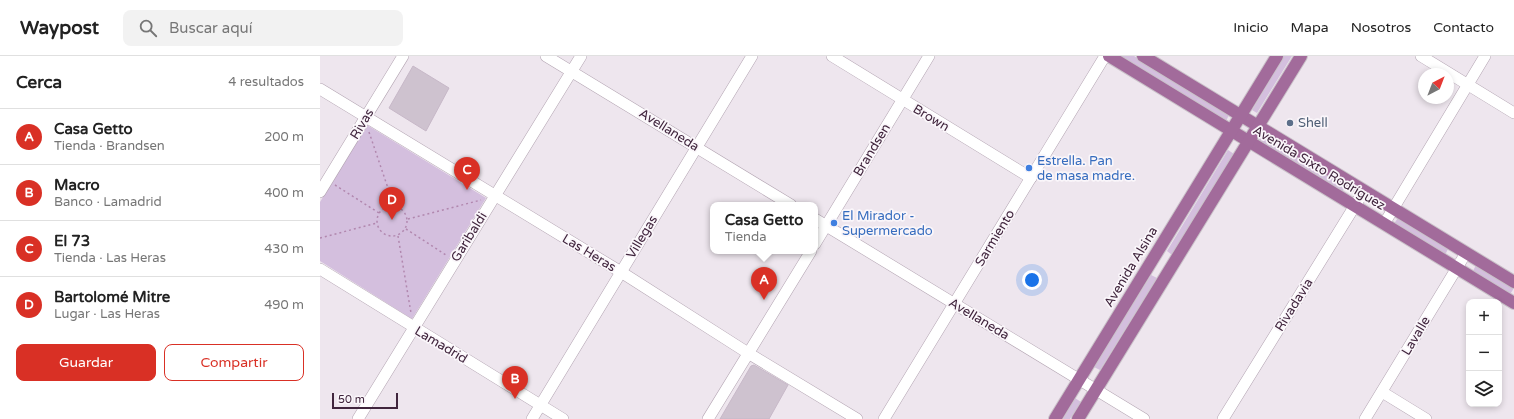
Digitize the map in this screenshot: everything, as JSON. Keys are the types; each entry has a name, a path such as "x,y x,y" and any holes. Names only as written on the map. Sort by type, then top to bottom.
{"main road":[{"name":"Avenida Sixto Rodríguez","path":"1109,56 1514,304"},
{"name":"Avenida Sixto Rodríguez","path":"1143,56 1514,282"},
{"name":"Avenida Alsina","path":"1055,419 1277,56"},
{"path":"1078,419 1257,125 1301,56"},
{"path":"1152,260 1169,270"}],"street":[{"name":"Rivas","path":"320,192 403,56"},
{"name":"Avellaneda","path":"546,56 786,202"},
{"name":"Garibaldi","path":"358,419 413,327 581,56"},
{"name":"Villegas","path":"532,419 752,56"},
{"name":"Brown","path":"832,56 1031,178"},
{"name":"Brandsen","path":"818,239 929,56"},
{"name":"Sarmiento","path":"884,419 1105,56"},
{"path":"1421,56 1514,113"},
{"path":"1384,224 1485,56"},
{"name":"Las Heras","path":"320,89 621,272 748,353 857,419"},
{"name":"Rivadavia","path":"1223,419 1364,190"},
{"name":"Avellaneda","path":"818,222 1144,419"},
{"path":"708,419 809,254"},
{"name":"Lavalle","path":"1365,419 1466,254"},
{"name":"Lamadrid","path":"320,269 563,419"},
{"path":"1382,392 1426,419"}],"path":[{"path":"366,118 394,206"},
{"path":"332,182 379,213"},
{"path":"408,219 495,196"},
{"path":"394,206 403,210 408,219 406,229 398,236 388,236 383,234 377,224 379,213 383,209 394,206"},
{"path":"320,238 377,224"},
{"path":"406,229 450,258"},
{"path":"398,236 413,327"}],"shaded area":[{"path":"1117,56 1134,56 1229,115 1225,123"},
{"path":"1284,56 1292,56 1257,113 1252,110"},
{"path":"367,125 486,198 412,319 320,261 320,202"},
{"path":"1261,133 1346,185 1342,193 1257,141"},
{"path":"1228,150 1234,154 1172,255 1167,251"},
{"path":"1398,218 1448,249 1444,257 1393,225"},
{"path":"1476,265 1514,288 1509,296 1472,273"},
{"path":"1151,275 1157,278 1100,370 1094,367"},
{"path":"1075,398 1081,402 1070,419 1063,419"}],"building":[{"path":"413,66 449,88 426,131 389,108"},
{"path":"754,365 788,385 769,419 720,419 751,366"}],"place":[{"name":"Shell","path":"1290,123"},
{"name":"Estrella. Pan de masa madre.","path":"1029,168"},
{"name":"El 73","path":"467,190"},
{"name":"Bartolomé Mitre","path":"392,220"},
{"name":"El Mirador - Supermercado","path":"834,223"},
{"name":"Casa Getto","path":"764,300"},
{"name":"Macro","path":"515,399"}]}
